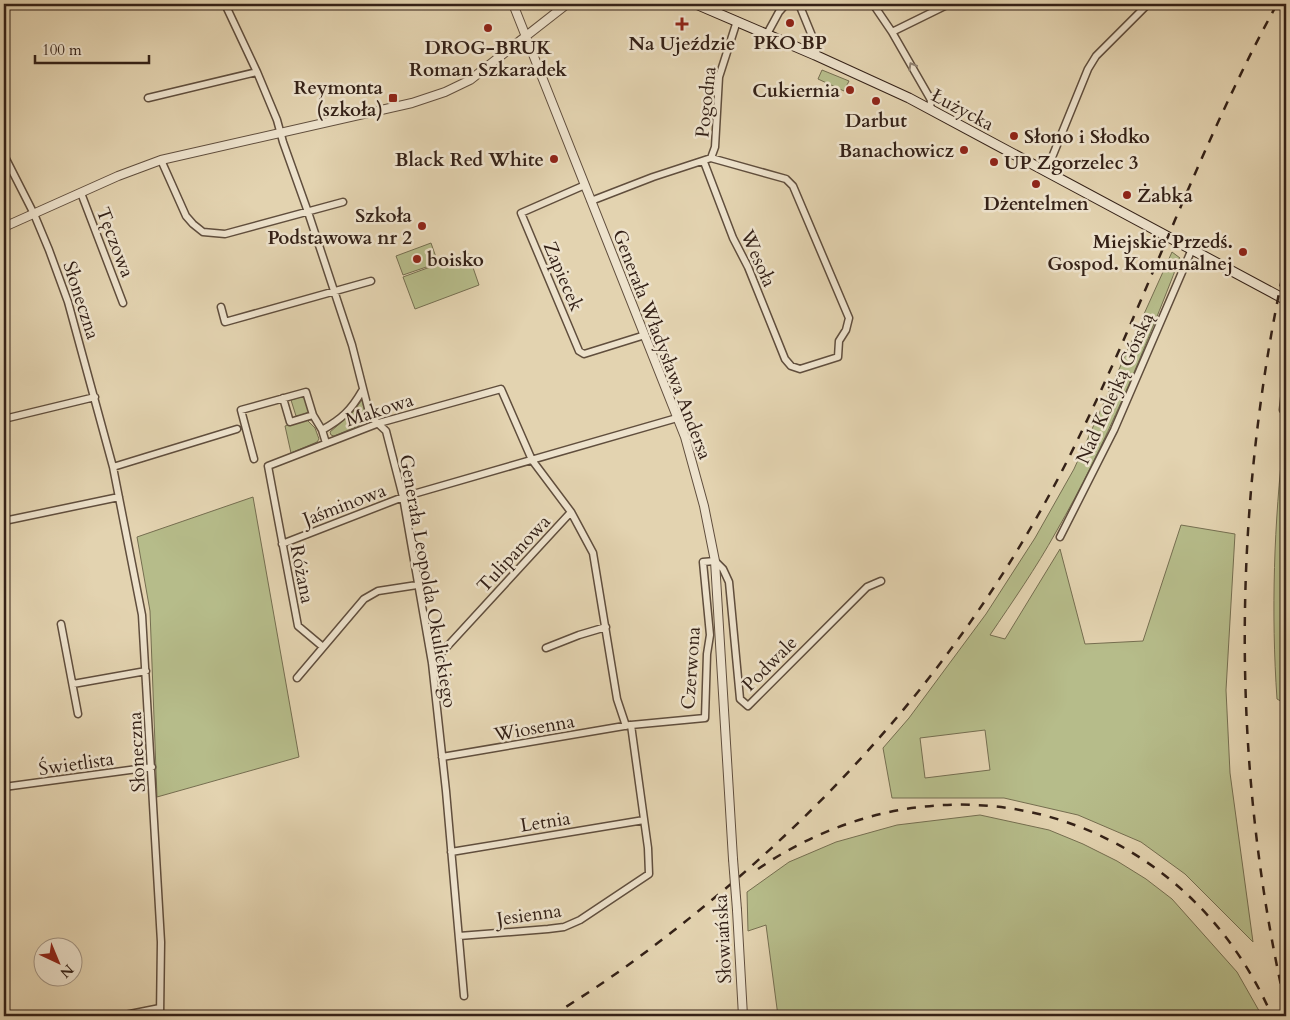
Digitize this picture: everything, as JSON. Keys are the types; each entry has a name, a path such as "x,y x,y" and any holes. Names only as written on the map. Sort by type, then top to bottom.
{"main road":[{"name":"Łużycka","path":"696,4 815,55 930,109 1286,300"}],"street":[{"name":"Generała Leopolda Okulickiego","path":"225,4 257,72 281,132 352,345 362,391 370,416 386,431 403,497 432,663 464,996"},
{"name":"Generała Władysława Andersa","path":"513,4 685,437 704,506 715,561 733,859"},
{"path":"4,227 161,160 412,103 445,92 470,80 568,4"},
{"path":"767,34 779,12 786,4"},
{"path":"799,4 817,48 815,55"},
{"path":"873,4 892,32 931,100 930,109"},
{"path":"892,32 949,4"},
{"path":"1046,172 1088,69 1096,56 1148,4"},
{"name":"Pogodna","path":"712,158 715,147 719,77 737,21"},
{"path":"148,98 257,72"},
{"name":"Słoneczna","path":"4,155 50,250 68,302 113,467 142,615 161,942 160,1016"},
{"name":"Pogodna","path":"591,201 653,177 712,158 786,179 793,186 849,318"},
{"path":"161,160 186,216 203,232 225,234 343,202"},
{"name":"Wesoła","path":"704,162 733,238 748,266 785,359 791,366 800,369 838,356 839,341 846,330 849,318"},
{"name":"Zapiecek","path":"585,185 521,214 579,351 584,354 645,335"},
{"name":"Tęczowa","path":"80,193 123,303"},
{"name":"Nad Kolejką Górską","path":"1060,537 1114,430 1192,249"},
{"path":"221,307 225,322 371,281"},
{"path":"1286,383 1283,410 1286,412"},
{"name":"Makowa","path":"268,466 379,424 501,389"},
{"name":"Tulipanowa","path":"432,663 571,512 532,460 501,389"},
{"path":"322,430 335,423 351,410 362,391"},
{"path":"254,459 241,410 306,392 313,416 322,430 326,443"},
{"path":"4,419 95,396"},
{"path":"283,398 290,422 313,416"},
{"name":"Jaśminowa","path":"282,544 403,497 677,418"},
{"path":"113,467 237,429"},
{"name":"Różana","path":"268,466 298,626 323,647"},
{"path":"4,521 119,497"},
{"path":"571,512 593,553 617,699 628,725 644,820"},
{"name":"Podwale","path":"715,561 723,569 729,582 740,699 748,706 867,587 881,581"},
{"name":"Czerwona","path":"628,725 705,718 710,635 703,562 715,561"},
{"path":"297,678 364,599 378,591 418,585"},
{"path":"61,624 78,714"},
{"path":"546,648 578,635 606,627"},
{"path":"73,684 146,671"},
{"name":"Wiosenna","path":"442,757 628,725"},
{"name":"Świetlista","path":"4,787 152,768"},
{"name":"Letnia","path":"451,852 644,820"},
{"name":"Jesienna","path":"459,936 564,927 580,920 648,874 648,848 644,820"},
{"name":"Słowiańska","path":"733,859 743,1016"},
{"path":"120,1016 160,1008"}],"green space":[{"path":"822,70 849,81 844,91 818,79"},
{"name":"boisko","path":"431,243 438,263 403,275 396,256"},
{"path":"1172,252 1180,258 1108,432 1048,545 990,635 1005,639 1060,549 1085,644 1143,641 1181,525 1235,534 1226,690 1230,773 1253,942 1185,874 1141,842 1078,815 1004,798 892,798 883,748 909,718 986,614 1035,538 1074,469","holes":["985,730 990,770 925,778 920,738"]},
{"path":"468,253 479,285 415,309 403,277"},
{"path":"304,396 309,412 296,416 291,400"},
{"path":"362,400 366,416 363,424 334,436 331,435 330,432 352,413"},
{"path":"307,420 315,428 319,439 317,442 291,453 285,426"},
{"path":"1284,436 1286,437 1286,704 1277,699 1274,633 1276,535"},
{"path":"253,497 299,757 157,797 150,611 137,537"},
{"path":"980,815 1049,830 1117,861 1146,879 1172,899 1237,972 1262,1016 778,1016 766,925 748,931 747,892 789,862 836,842 897,825"}],"railway":[{"path":"551,1016 650,949 707,904 764,855 870,749 918,692 963,632 1005,570 1043,506 1078,439 1128,330 1223,111 1277,4"},
{"path":"1286,260 1268,352 1255,446 1248,540 1245,634 1247,729 1255,823 1268,916 1286,1008"},
{"path":"758,869 830,830 904,809 979,805 1051,817 1119,845 1180,888 1232,945 1272,1016"}],"place":[{"name":"PKO BP","path":"790,23"},
{"name":"Na Ujeździe","path":"682,24"},
{"name":"DROG-BRUK Roman Szkaradek","path":"488,28"},
{"name":"Cukiernia","path":"850,90"},
{"name":"Reymonta (szkoła)","path":"393,98"},
{"name":"Darbut","path":"876,101"},
{"name":"Słono i Słodko","path":"1014,136"},
{"name":"Banachowicz","path":"964,150"},
{"name":"Black Red White","path":"554,159"},
{"name":"UP Zgorzelec 3","path":"994,162"},
{"name":"Dżentelmen","path":"1036,184"},
{"name":"Żabka","path":"1127,195"},
{"name":"Szkoła Podstawowa nr 2","path":"422,226"},
{"name":"Miejskie Przedś. Gospod. Komunalnej","path":"1243,252"},
{"name":"boisko","path":"417,259"}]}
